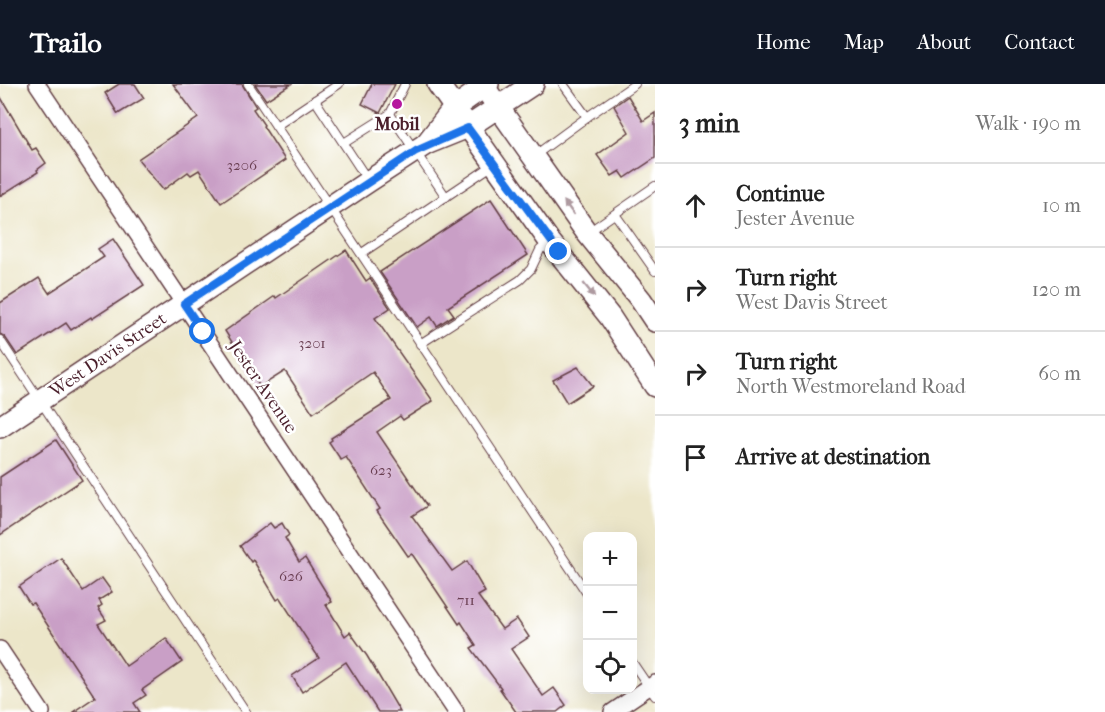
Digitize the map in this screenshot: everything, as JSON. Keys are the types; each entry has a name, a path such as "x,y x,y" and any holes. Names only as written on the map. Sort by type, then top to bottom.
{"main road":[{"path":"438,84 554,247 610,317 655,386"},
{"name":"West Davis Street","path":"0,427 330,206 421,148 468,128 533,84"},
{"name":"West Davis Street","path":"421,148 454,108 484,85"},
{"path":"484,85 587,233 655,321"},
{"path":"554,247 587,233"}],"street":[{"name":"Jester Avenue","path":"37,84 456,712"},
{"path":"0,649 42,712"},
{"path":"612,712 653,689"}],"lane":[{"path":"248,84 583,588"},
{"path":"276,126 339,84"},
{"path":"344,143 390,114 405,84"},
{"path":"563,84 587,117"},
{"path":"532,157 635,84"},
{"path":"315,100 369,181"},
{"path":"390,114 421,148 446,197"},
{"path":"362,253 495,164"},
{"path":"587,233 655,186"},
{"path":"615,213 655,271"},
{"path":"420,344 520,280 531,269 540,250 554,247"},
{"path":"0,339 246,712"},
{"path":"637,667 653,689"}],"building":[{"path":"119,84 135,84 144,98 118,114 105,93"},
{"path":"173,84 242,84 256,107 253,109 285,160 221,203 199,170 191,175 188,172 163,190 138,159 198,118"},
{"path":"255,84 291,84 266,100"},
{"path":"372,84 395,84 380,113 362,104"},
{"path":"0,96 32,150 36,148 46,163 37,170 38,172 0,196"},
{"path":"628,96 643,121 655,113 655,158 625,178 620,171 612,176 597,155 629,132 614,106"},
{"path":"491,199 528,255 448,307 454,315 437,326 431,317 417,327 380,272"},
{"path":"113,239 144,285 92,319 91,317 71,330 66,323 17,355 5,337 0,334 0,303 39,278 49,293 104,257 98,249"},
{"path":"346,250 366,281 370,278 390,308 375,318 433,401 403,420 400,416 377,432 427,506 412,516 452,571 467,561 485,592 478,596 502,629 517,619 529,637 511,649 543,696 554,688 566,705 557,712 516,712 471,648 476,645 461,622 459,624 412,554 408,556 377,511 380,509 346,457 341,460 329,442 331,438 391,400 373,372 313,413 285,371 260,387 225,331"},
{"path":"578,367 593,386 567,403 553,380"},
{"path":"56,440 82,480 0,535 0,477"},
{"path":"270,523 274,528 282,523 289,535 285,538 299,562 305,558 332,602 326,605 345,636 350,632 400,712 378,712 346,662 302,692 292,676 319,658 280,598 277,600 253,560 251,562 240,546"},
{"path":"61,558 83,591 102,578 112,592 99,600 102,605 98,608 106,620 98,624 126,666 166,638 182,662 142,690 146,695 134,703 140,712 73,712 95,697 33,603 30,604 19,587"}],"place":[{"name":"Mobil","path":"397,104"}],"route":[{"path":"203,332 184,304 426,144 468,128 559,252"}]}
